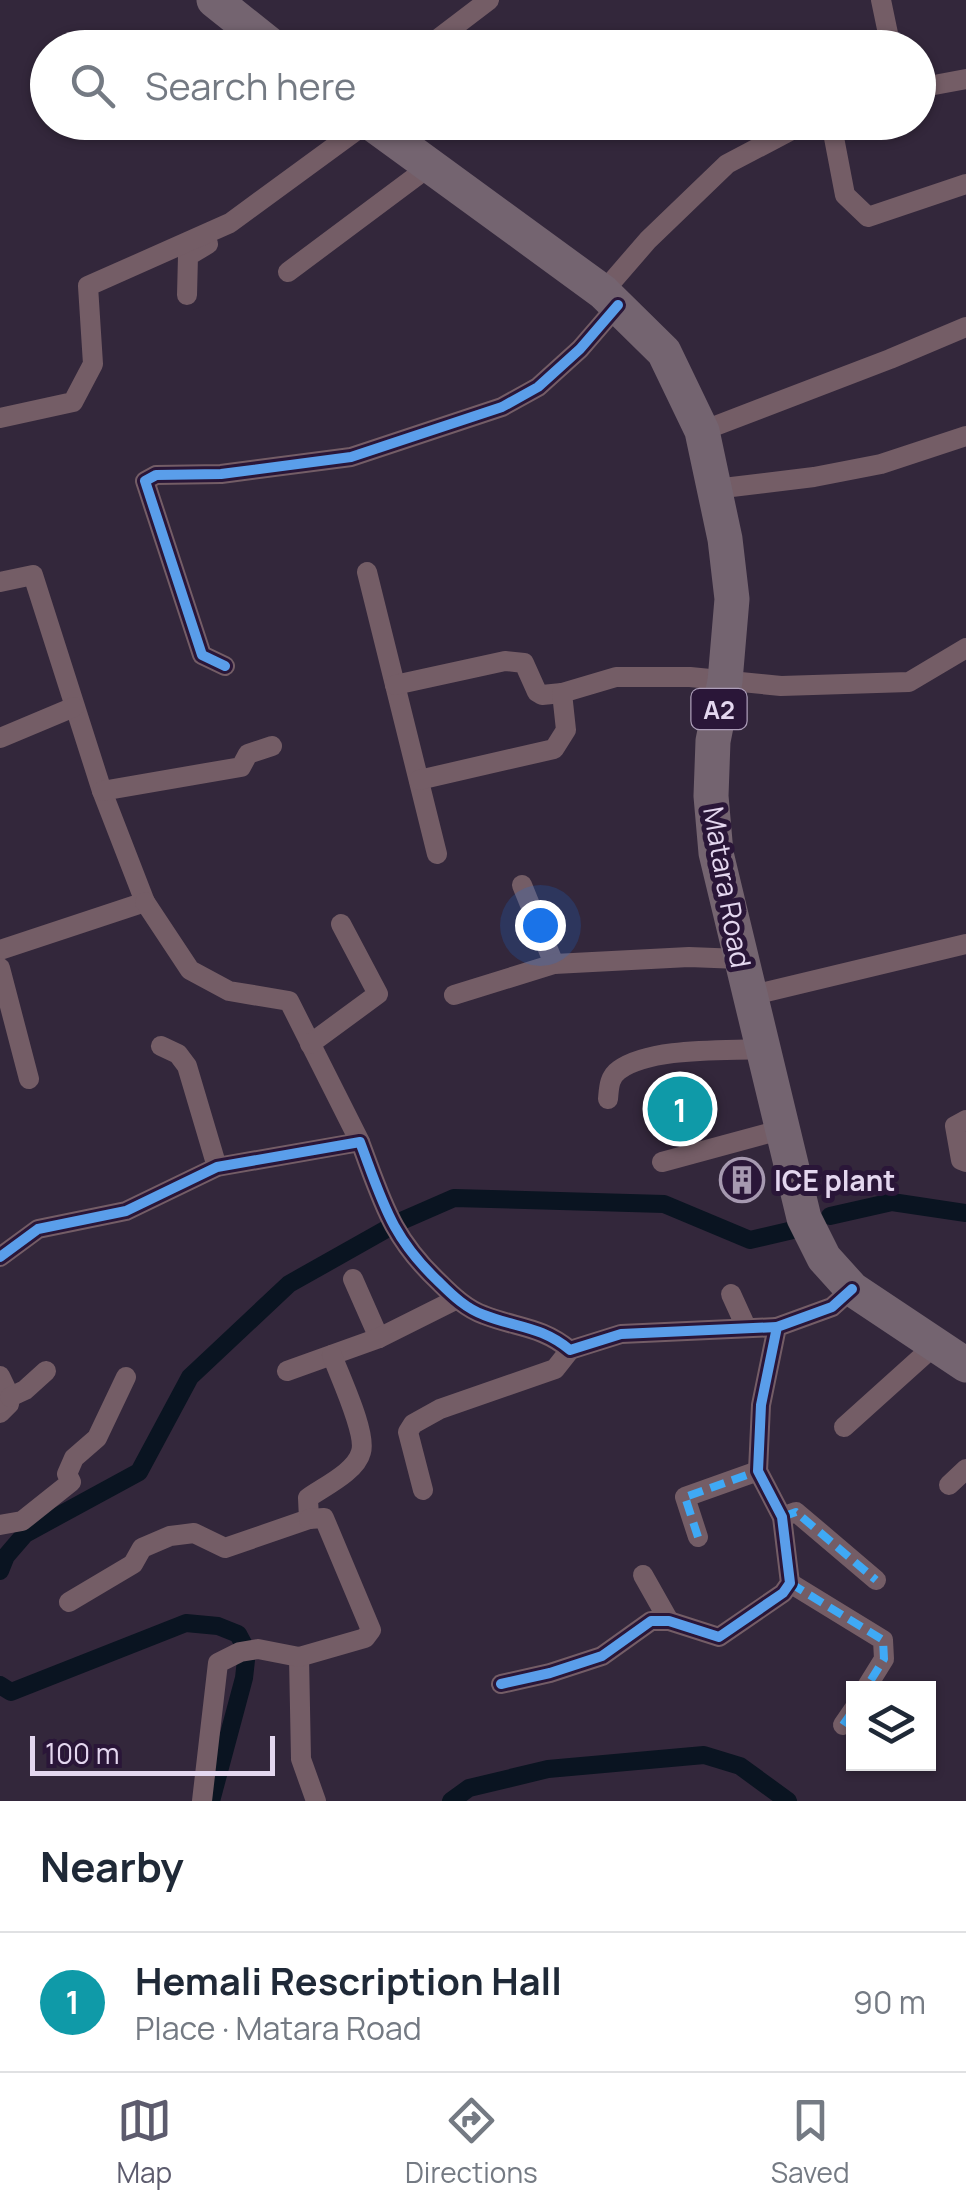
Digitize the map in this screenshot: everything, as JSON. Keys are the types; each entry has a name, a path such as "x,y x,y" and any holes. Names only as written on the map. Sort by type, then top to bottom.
{"highway":[{"path":"214,0 252,30"},
{"name":"Matara Road","path":"394,140 611,298 664,352 702,431 726,538 732,599 725,681 713,741 711,796 716,853 804,1218 824,1258 852,1289 966,1365"}],"street":[{"path":"450,30 490,0"},
{"path":"881,0 887,30"},
{"path":"936,84 966,78"},
{"path":"0,418 73,402 92,364 88,286 230,223 344,140"},
{"path":"225,666 202,655 144,481 156,474 221,474 351,457 502,407 538,387 580,349 648,240 727,164 773,140"},
{"path":"835,140 846,195 868,217 966,184"},
{"path":"288,272 430,166"},
{"path":"187,295 188,256 229,231 230,223"},
{"path":"702,431 890,360 966,326"},
{"path":"715,489 881,464 966,436"},
{"path":"367,572 437,854"},
{"path":"0,582 33,574 102,790 145,902 190,970 229,991 289,1002 360,1142 392,1226 412,1257 457,1300 481,1314 552,1335 570,1350"},
{"path":"395,685 505,661 524,663 542,695 616,677 690,677 782,686 909,682 966,648"},
{"path":"419,780 554,749 566,730 562,693"},
{"path":"0,738 74,707"},
{"path":"102,790 241,767 248,754 272,746"},
{"path":"522,885 554,964"},
{"path":"0,950 145,902"},
{"path":"310,1044 378,994 341,924"},
{"path":"749,996 966,944"},
{"path":"454,994 554,964 740,959"},
{"path":"0,968 29,1079"},
{"path":"160,1046 178,1054 187,1066 217,1166"},
{"path":"608,1099 610,1080 620,1069 646,1060 682,1052 762,1049"},
{"path":"966,1120 955,1126 961,1160 966,1162"},
{"path":"662,1162 780,1130"},
{"path":"0,1257 38,1229 126,1211 217,1166 360,1142"},
{"path":"354,1279 379,1338"},
{"path":"423,1490 408,1432 413,1424 440,1409 554,1369 570,1350 621,1334 777,1327 832,1307 852,1289"},
{"path":"731,1294 746,1327"},
{"path":"287,1371 379,1338 457,1300"},
{"path":"501,1684 602,1656 651,1621 669,1621 719,1637 784,1593 790,1583 782,1518 758,1472 761,1406 777,1327"},
{"path":"844,1427 924,1355 929,1342"},
{"path":"309,1518 308,1498 352,1466 362,1452 360,1434 332,1355"},
{"path":"0,1376 5,1405 46,1371"},
{"path":"0,1525 22,1521 71,1482 67,1474 74,1458 97,1438 126,1377"},
{"path":"948,1485 966,1469"},
{"path":"698,1537 685,1497 758,1472"},
{"path":"782,1518 796,1512 876,1580"},
{"path":"69,1602 133,1564 142,1548 170,1536 194,1534 225,1548 309,1518 324,1518 371,1630 365,1638 299,1657 249,1650 218,1663 202,1801"},
{"path":"643,1575 669,1621"},
{"path":"790,1583 883,1640 884,1659 870,1681"},
{"path":"299,1657 301,1759 316,1801"}],"waterway":[{"path":"0,1571 6,1556 25,1534 139,1472 190,1377 289,1284 399,1222 454,1198 664,1204 750,1240 793,1230"},
{"path":"830,1216 892,1202 966,1213"},
{"path":"0,1685 11,1692 186,1623 218,1626 238,1634 247,1651 244,1678 211,1801"},
{"path":"451,1801 469,1788 548,1769 704,1755 740,1766 788,1801"}],"marked path":[{"path":"698,1537 685,1497 758,1471"},
{"path":"782,1517 796,1512 876,1580"},
{"path":"790,1583 883,1640 884,1659 870,1681"},
{"path":"843,1725 846,1721"}],"cycle path":[{"path":"225,666 202,655 145,481 156,475 221,474 351,457 502,407 538,387 580,349 618,305"},
{"path":"0,1257 38,1229 126,1211 217,1167 360,1142 390,1218 410,1250 450,1293 478,1312 539,1332 570,1350 621,1334 777,1327"},
{"path":"501,1684 602,1656 651,1621 669,1621 719,1637 783,1593 790,1583 782,1517 758,1471 761,1405 777,1327 832,1307 852,1289"}],"place":[{"name":"Hemali Rescription Hall","path":"680,1109"},
{"name":"ICE plant","path":"742,1180"}]}
